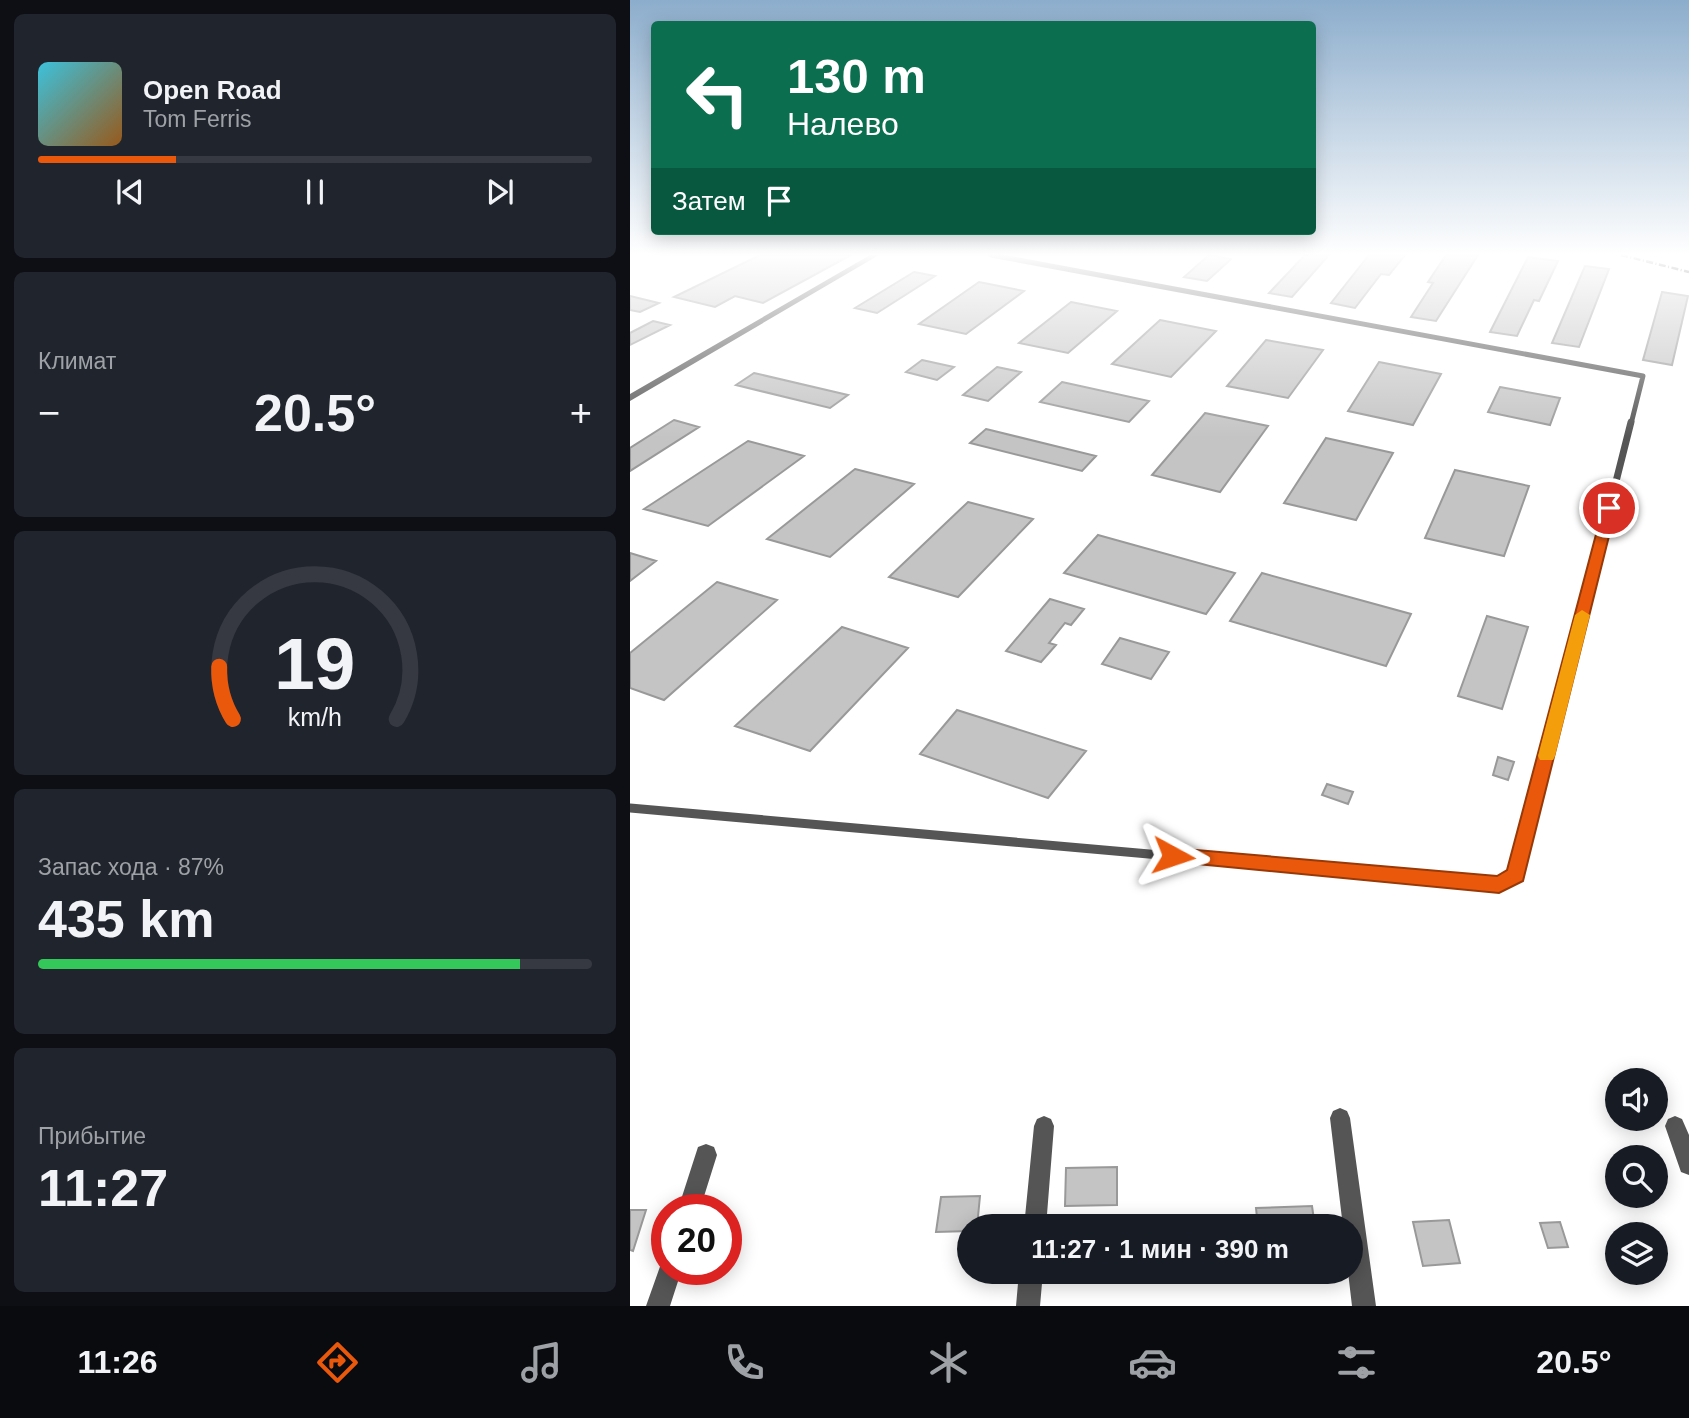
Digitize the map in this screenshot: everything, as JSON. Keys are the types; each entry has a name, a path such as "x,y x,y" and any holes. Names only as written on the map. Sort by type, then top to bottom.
{"street":[{"path":"630,398 771,316"},
{"path":"1340,1118 1364,1306"},
{"path":"1036,1214 1044,1126"},
{"path":"1675,1126 1689,1164"},
{"path":"694,1194 706,1155"},
{"path":"1028,1306 1030,1284"},
{"path":"658,1306 665,1285"}],"lane":[{"path":"630,808 1499,885 1516,875 1643,376 1320,316"}],"building":[{"path":"931,316 990,316 966,334 919,324"},
{"path":"1053,316 1111,316 1068,353 1019,343"},
{"path":"1412,316 1439,316 1436,321"},
{"path":"1498,316 1526,316 1517,336 1490,332"},
{"path":"1564,316 1591,316 1579,347 1552,343"},
{"path":"1655,316 1683,316 1672,365 1643,360"},
{"path":"1160,320 1216,331 1171,377 1112,364"},
{"path":"653,321 670,325 630,345 630,333"},
{"path":"1266,340 1323,350 1288,398 1227,386"},
{"path":"922,360 954,367 937,380 906,372"},
{"path":"1379,362 1441,374 1413,425 1348,411"},
{"path":"997,367 1021,372 988,401 963,395"},
{"path":"754,373 848,395 830,408 736,385"},
{"path":"1062,382 1149,401 1129,422 1040,402"},
{"path":"1500,387 1560,398 1550,425 1488,412"},
{"path":"1205,413 1268,426 1220,492 1152,475"},
{"path":"674,420 699,427 630,471 630,448"},
{"path":"986,429 1096,456 1082,471 970,443"},
{"path":"1326,438 1393,453 1356,520 1284,503"},
{"path":"748,441 804,456 708,526 644,509"},
{"path":"855,469 914,484 830,557 767,539"},
{"path":"1455,470 1529,486 1504,556 1425,538"},
{"path":"968,502 1033,519 958,597 889,577"},
{"path":"1098,535 1235,573 1206,614 1064,573"},
{"path":"630,553 656,561 630,581"},
{"path":"1262,573 1411,614 1386,666 1230,621"},
{"path":"717,582 777,600 664,700 630,688 630,653"},
{"path":"1050,599 1084,609 1071,625 1065,623 1049,643 1056,645 1041,662 1006,651"},
{"path":"1487,616 1528,627 1502,709 1458,696"},
{"path":"842,627 908,648 810,751 735,726"},
{"path":"1120,638 1169,652 1151,679 1102,664"},
{"path":"957,710 1086,751 1048,798 920,754"},
{"path":"1498,757 1514,762 1508,780 1493,775"},
{"path":"1327,784 1353,792 1348,804 1322,795"},
{"path":"1117,1167 1117,1205 1065,1206 1066,1168"},
{"path":"980,1196 978,1214 957,1214 957,1231 936,1232 941,1197"},
{"path":"1312,1206 1313,1214 1257,1214 1256,1208"},
{"path":"630,1210 646,1210 633,1251 630,1250"},
{"path":"1449,1220 1460,1263 1423,1266 1413,1222"},
{"path":"1560,1222 1568,1247 1548,1248 1540,1223"}],"slow traffic":[{"path":"1546,756 1582,615"}],"route":[{"path":"1173,856 1499,885 1516,875 1609,508"}]}
